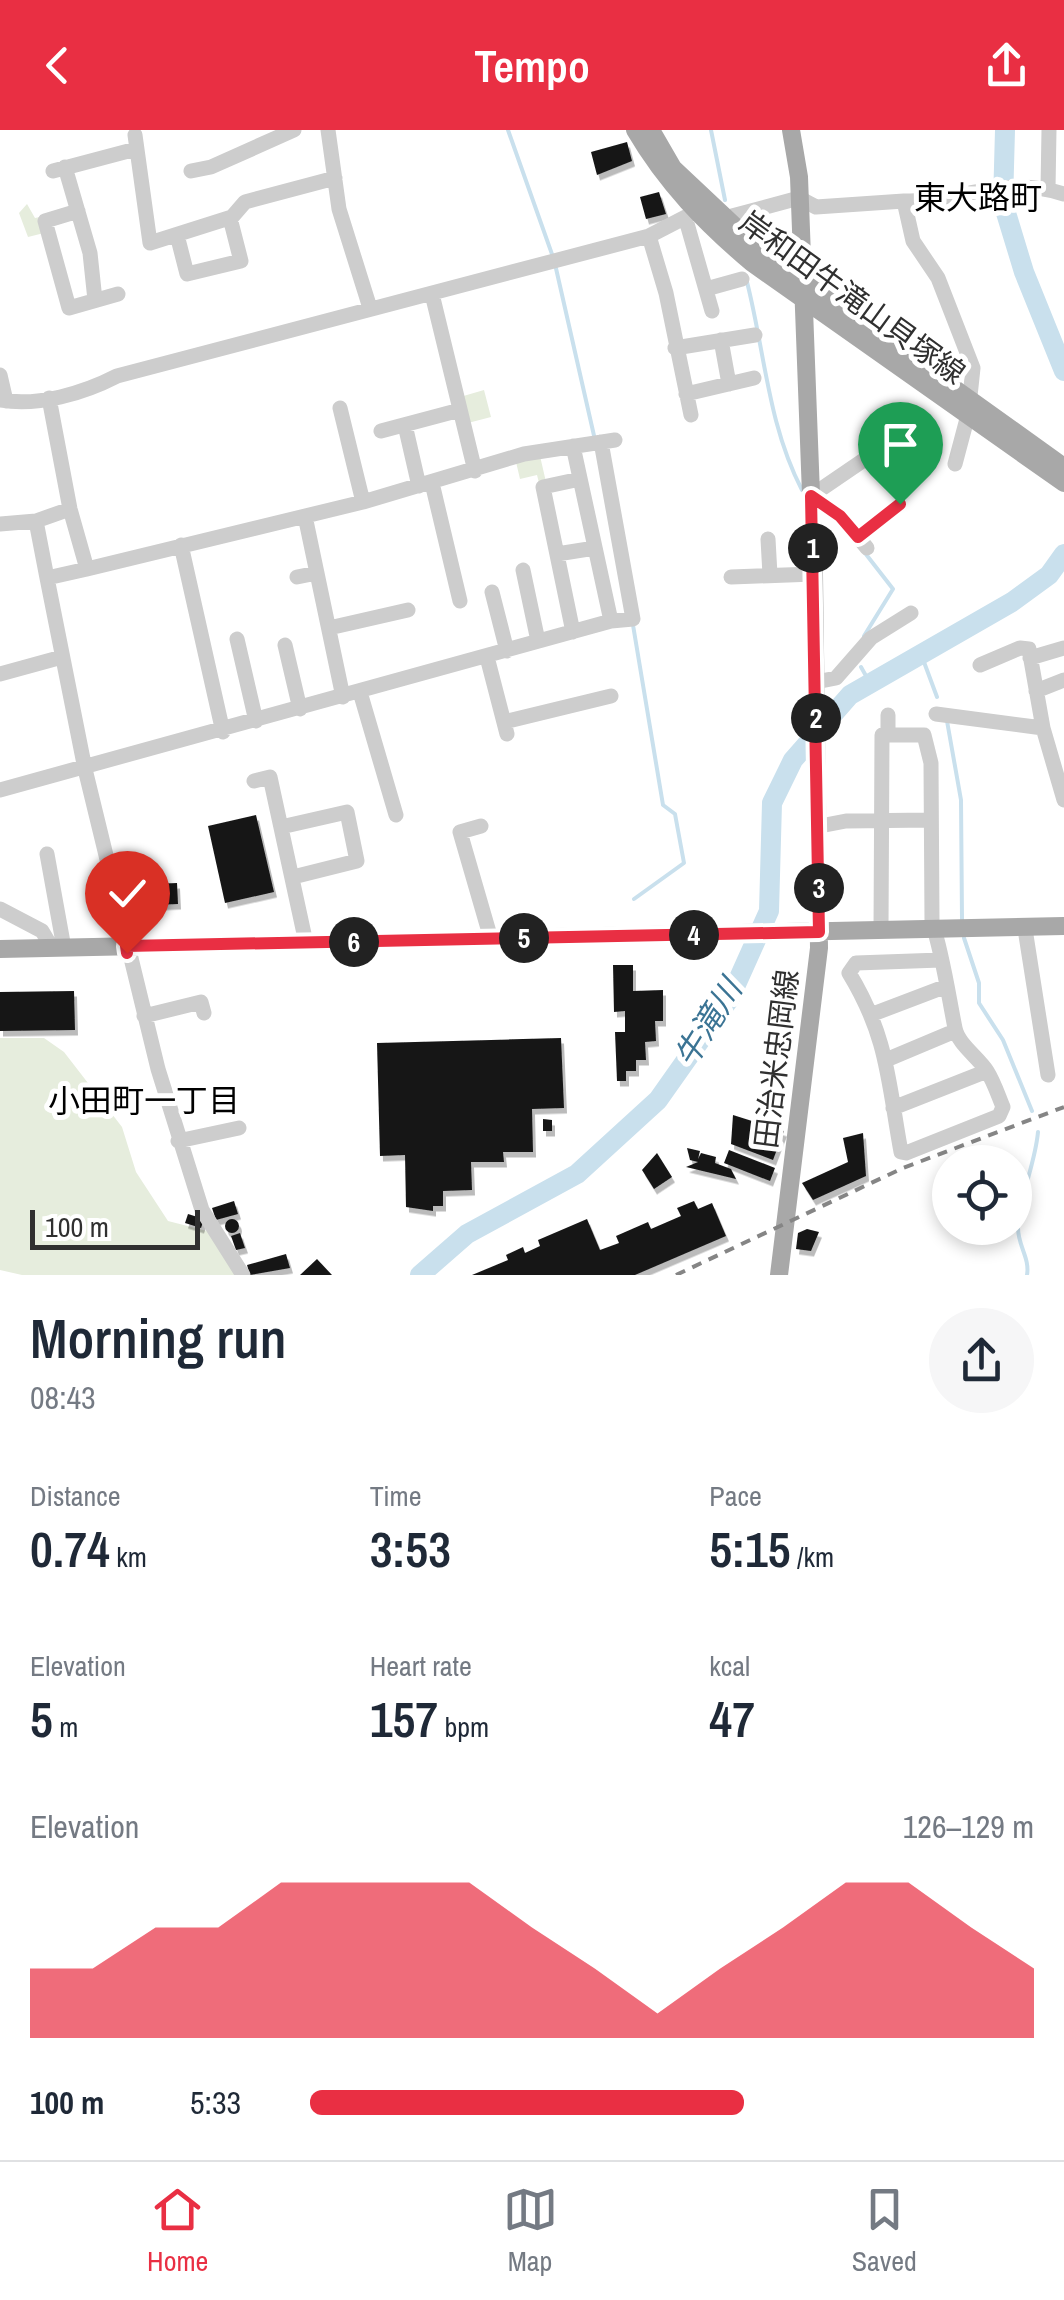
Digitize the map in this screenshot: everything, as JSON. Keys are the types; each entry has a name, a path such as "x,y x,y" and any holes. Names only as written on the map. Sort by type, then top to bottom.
{"main road":[{"name":"岸和田牛滝山貝塚線","path":"635,130 659,172 697,213 1061,473"},
{"name":"岸和田牛滝山貝塚線","path":"650,130 697,213"},
{"name":"田治米忠岡線","path":"779,1275 819,932 814,574 799,198 791,130"},
{"path":"0,949 1064,926"}],"street":[{"path":"197,173 214,157 266,136 294,130"},
{"path":"328,130 339,209 370,308"},
{"path":"732,216 799,198 816,207 940,201 986,188 1024,184 1056,192 1050,130"},
{"path":"95,300 88,245 59,169 136,142 138,215 150,243 230,218 249,195 335,178"},
{"path":"904,201 913,242 938,278 973,368 969,408 955,464"},
{"path":"78,211 46,221 69,308 118,294"},
{"path":"0,375 3,400 49,398 370,308 649,236 697,213 712,311"},
{"path":"177,235 187,274 241,261 230,218"},
{"path":"649,236 666,293 690,414"},
{"path":"55,255 88,245"},
{"path":"706,288 742,279"},
{"path":"432,294 474,471"},
{"path":"675,348 756,334"},
{"path":"721,340 729,384"},
{"path":"686,394 754,378"},
{"path":"49,398 70,509 87,569"},
{"path":"340,408 345,454 362,502"},
{"path":"381,431 460,410"},
{"path":"405,425 426,484 449,529 461,580 460,600"},
{"path":"0,790 223,732 611,621 630,619 602,442 524,454 362,502 47,578"},
{"path":"573,446 611,621"},
{"path":"874,453 811,496 840,516 863,543 900,504"},
{"path":"573,632 543,487 580,479"},
{"path":"0,524 36,521 70,509"},
{"path":"305,516 343,697"},
{"path":"36,521 85,768 126,946 178,1141 202,1210 242,1275"},
{"path":"768,539 770,576"},
{"path":"181,545 223,732"},
{"path":"557,554 595,548"},
{"path":"523,570 538,642"},
{"path":"298,577 317,573"},
{"path":"731,577 814,574"},
{"path":"492,592 507,651"},
{"path":"329,628 384,621 408,610"},
{"path":"816,691 836,678 872,638 911,614"},
{"path":"238,639 249,662 256,721"},
{"path":"284,646 300,708"},
{"path":"980,665 1020,648 1029,649 1042,728 1060,774 1064,800"},
{"path":"1030,658 1064,648"},
{"path":"486,657 506,728 602,702"},
{"path":"0,674 62,658"},
{"path":"1036,690 1064,680"},
{"path":"360,692 396,815"},
{"path":"888,714 888,734"},
{"path":"936,714 1042,728"},
{"path":"881,930 882,735 924,734 932,763 934,930 942,960 944,987 955,1031 987,1071 1003,1106 999,1116 906,1153 901,1152 874,1014 849,973 856,963 942,960"},
{"path":"254,781 270,777 306,943"},
{"path":"281,827 346,812 357,861 292,876"},
{"path":"820,826 930,820"},
{"path":"481,826 460,832 469,885 491,939"},
{"path":"46,854 58,883 58,948"},
{"path":"0,909 42,931 58,948"},
{"path":"1025,929 1036,1056 1048,1075"},
{"path":"874,1014 944,987"},
{"path":"144,1016 200,1002 204,1013"},
{"path":"886,1060 955,1031"},
{"path":"893,1108 987,1071"},
{"path":"178,1141 239,1128"}],"green space":[{"path":"27,204 35,218 40,217 44,233 28,237 19,213"},
{"path":"484,390 491,417 468,423 460,397"},
{"path":"540,456 546,482 539,483 537,475 520,479 516,462"},
{"path":"0,1038 44,1038 64,1052 122,1127 136,1172 168,1221 211,1232 237,1275 22,1275 0,1270"}],"building":[{"path":"627,142 632,161 597,175 591,152"},
{"path":"659,192 666,214 646,219 640,197"},
{"path":"256,815 274,892 225,903 208,826"},
{"path":"177,883 178,904 154,905 153,884"},
{"path":"613,965 633,965 633,991 663,990 663,1021 655,1021 656,1041 645,1042 646,1060 636,1060 636,1071 626,1071 626,1081 617,1081 615,1032 625,1032 625,1011 614,1012"},
{"path":"74,991 75,1030 0,1031 0,992"},
{"path":"561,1038 564,1108 532,1109 533,1152 503,1152 504,1162 471,1162 472,1190 443,1191 443,1206 433,1206 433,1211 406,1207 405,1155 380,1156 377,1043"},
{"path":"733,1115 784,1131 773,1160 731,1144"},
{"path":"543,1119 552,1120 552,1131 543,1131"},
{"path":"863,1133 866,1176 813,1200 802,1183 848,1162 843,1138"},
{"path":"687,1148 700,1151 698,1159 701,1153 716,1157 715,1163 731,1169 736,1179 686,1167 698,1162 690,1160"},
{"path":"729,1150 775,1168 770,1181 724,1163"},
{"path":"657,1153 672,1177 654,1189 642,1170"},
{"path":"234,1201 238,1214 216,1220 212,1208"},
{"path":"694,1201 698,1209 712,1203 726,1236 635,1275 472,1275 508,1260 506,1255 523,1247 525,1253 540,1246 538,1240 587,1219 600,1250 619,1243 616,1236 648,1222 651,1229 681,1216 677,1208"},
{"path":"188,1214 204,1219 201,1228 185,1223"},
{"path":"232,1219 239,1226 232,1233 225,1226"},
{"path":"807,1229 819,1232 811,1251 796,1249 798,1233"},
{"path":"240,1233 245,1248 236,1250 231,1236"},
{"path":"286,1254 290,1268 250,1275 247,1265"},
{"path":"317,1259 332,1275 300,1275"}],"waterway":[{"path":"508,130 553,257"},
{"path":"711,130 725,200"},
{"name":"牛滝川","path":"1005,130 1003,203 1024,272 1064,371"},
{"path":"555,264 595,440"},
{"path":"747,282 774,414 802,490"},
{"path":"864,636 893,589 865,553"},
{"name":"牛滝川","path":"420,1275 467,1234 577,1174 658,1100 730,998 769,911 772,803 793,760 850,695 1012,602 1049,575 1064,554"},
{"path":"633,625 663,805 675,814 684,863 634,899"},
{"path":"921,654 937,697"},
{"path":"861,667 870,683"},
{"path":"947,721 961,800 962,920"},
{"path":"964,938 979,983 979,1003 1003,1040 1032,1111"},
{"path":"1027,1275 1018,1228 1038,1132"}],"railway":[{"path":"676,1275 903,1168 1064,1107"}],"district":[{"name":"東大路町","path":"978,198"},
{"name":"小田町一丁目","path":"144,1101"}],"route":[{"path":"127,953 126,946 819,932 811,496 840,516 858,537 900,504"}]}
